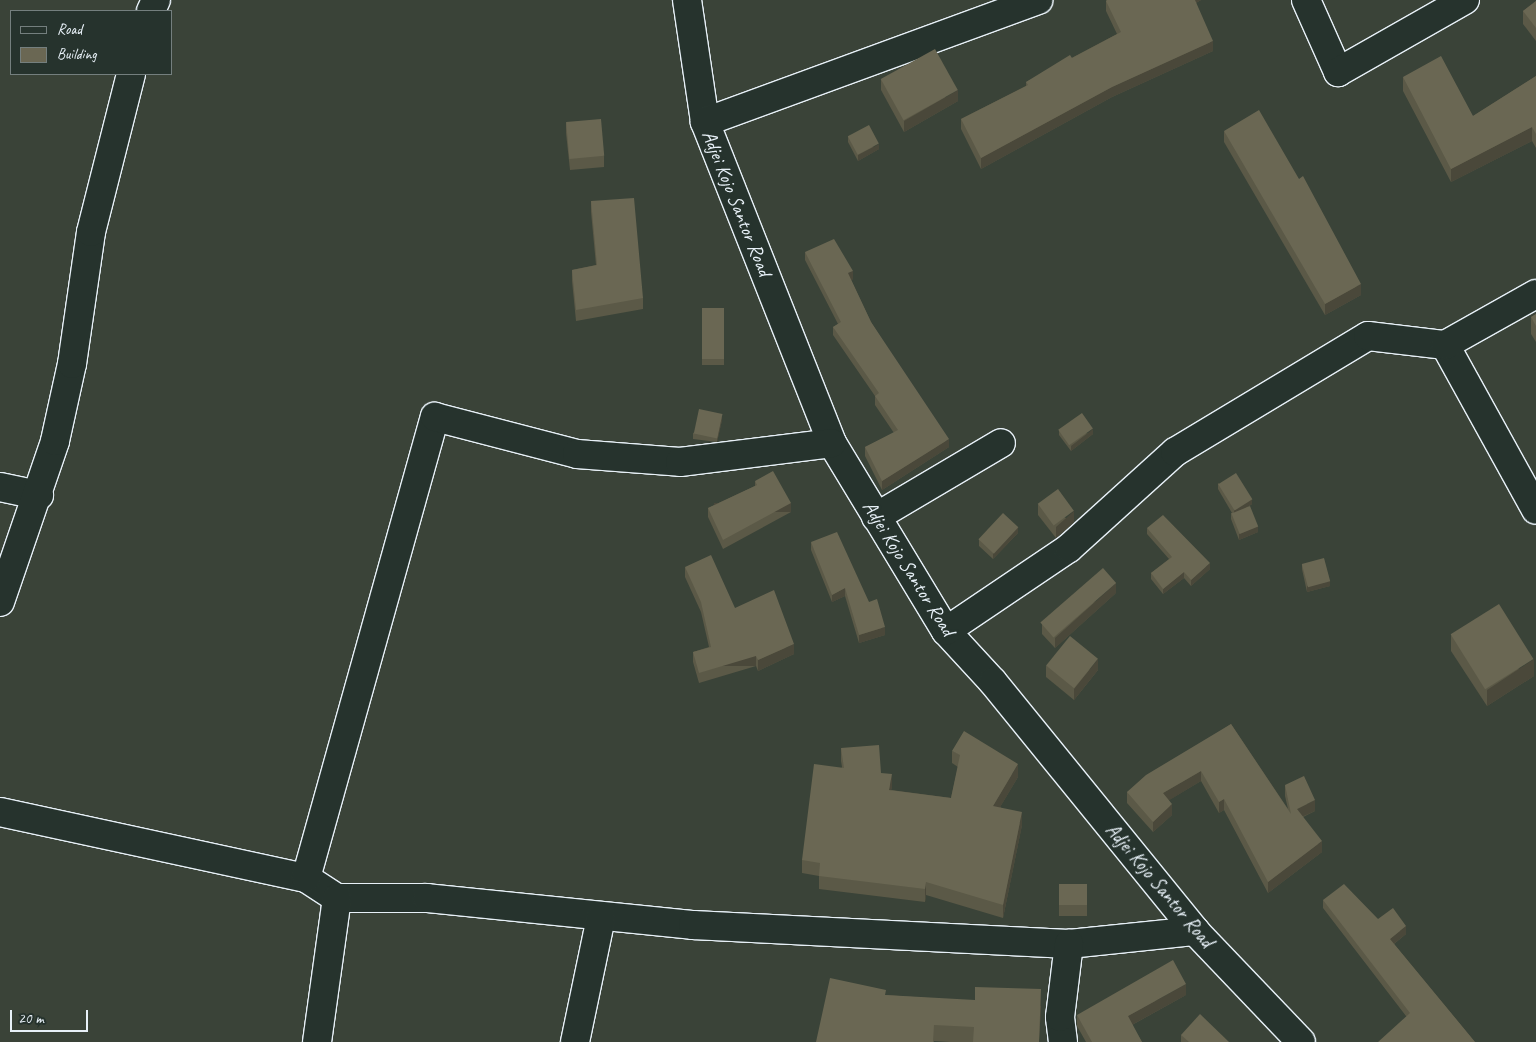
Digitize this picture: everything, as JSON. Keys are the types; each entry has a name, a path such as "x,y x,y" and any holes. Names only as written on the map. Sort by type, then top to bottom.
{"street":[{"name":"Adjei Kojo Santor Road","path":"687,0 704,122 832,444 946,631 993,682 1195,932 1301,1042"},
{"path":"704,122 1038,0"},
{"path":"1306,0 1338,72 1465,0"},
{"path":"0,602 39,495 72,364 91,232 131,75"},
{"path":"946,631 1069,548 1175,452 1368,336 1445,345 1536,294"},
{"path":"1445,345 1536,510"},
{"path":"306,878 435,417 577,454 680,462 832,444"},
{"path":"876,517 1001,443"},
{"path":"0,487 39,495"},
{"path":"0,812 306,878 337,898 427,898 601,918 1070,944 1195,932"},
{"path":"317,1042 337,898"},
{"path":"575,1042 601,918"},
{"path":"1063,1042 1060,1017 1070,944"}],"building":[{"path":"1107,0 1195,0 1213,41 1112,87 981,158 961,119 1028,85 1026,82 1070,55 1072,58 1121,32"},
{"path":"1536,1 1536,28 1523,11"},
{"path":"935,49 958,90 904,120 881,79"},
{"path":"1441,56 1473,116 1536,76 1536,134 1532,127 1451,169 1403,77"},
{"path":"1259,110 1299,179 1303,176 1361,284 1325,304 1224,131"},
{"path":"601,119 604,156 569,159 566,122"},
{"path":"869,125 879,144 858,155 848,136"},
{"path":"634,198 643,298 576,310 572,270 597,265 591,201"},
{"path":"834,239 853,271 848,273 871,322 949,439 882,481 865,447 898,430 875,396 879,393 833,327 841,322 805,252"},
{"path":"702,308 724,308 724,359 702,359"},
{"path":"1536,314 1536,326 1531,317"},
{"path":"699,409 722,414 717,438 694,433"},
{"path":"1082,413 1093,429 1069,445 1058,430"},
{"path":"773,471 791,503 723,540 708,508 757,485 755,481"},
{"path":"1236,473 1252,499 1235,510 1218,484"},
{"path":"1058,489 1074,511 1054,526 1038,504"},
{"path":"1250,506 1258,526 1240,534 1231,513"},
{"path":"1003,513 1018,527 994,554 978,539"},
{"path":"1163,515 1210,563 1191,580 1184,572 1163,589 1151,573 1172,557 1147,528"},
{"path":"837,532 869,602 877,599 885,627 859,635 845,588 832,595 811,542"},
{"path":"711,555 735,608 774,590 794,644 758,660 756,656 699,673 693,652 711,647 701,602 685,567"},
{"path":"1324,558 1330,581 1308,587 1302,564"},
{"path":"1103,568 1116,583 1053,638 1040,622"},
{"path":"1499,604 1533,659 1485,689 1451,634"},
{"path":"1070,636 1098,659 1074,688 1046,666"},
{"path":"1231,724 1291,814 1285,785 1304,776 1315,800 1297,809 1322,841 1268,882 1224,799 1219,802 1201,771 1163,793 1172,804 1153,822 1127,792 1146,775"},
{"path":"964,731 1018,764 993,806 1022,812 1003,905 926,882 925,889 819,876 820,863 802,860 814,764 844,768 841,748 879,745 881,773 892,774 889,790 951,798 960,755 952,751"},
{"path":"1059,884 1087,884 1087,905 1059,905"},
{"path":"1344,884 1378,919 1393,908 1406,926 1390,939 1475,1042 1378,1042 1410,1013 1323,900"},
{"path":"1173,960 1186,984 1128,1016 1142,1042 1092,1042 1077,1015"},
{"path":"830,978 886,990 885,995 975,1000 975,987 1041,989 1039,1042 973,1042 974,1027 934,1025 933,1042 816,1042"},
{"path":"1200,1014 1229,1042 1189,1042 1181,1035"}]}
